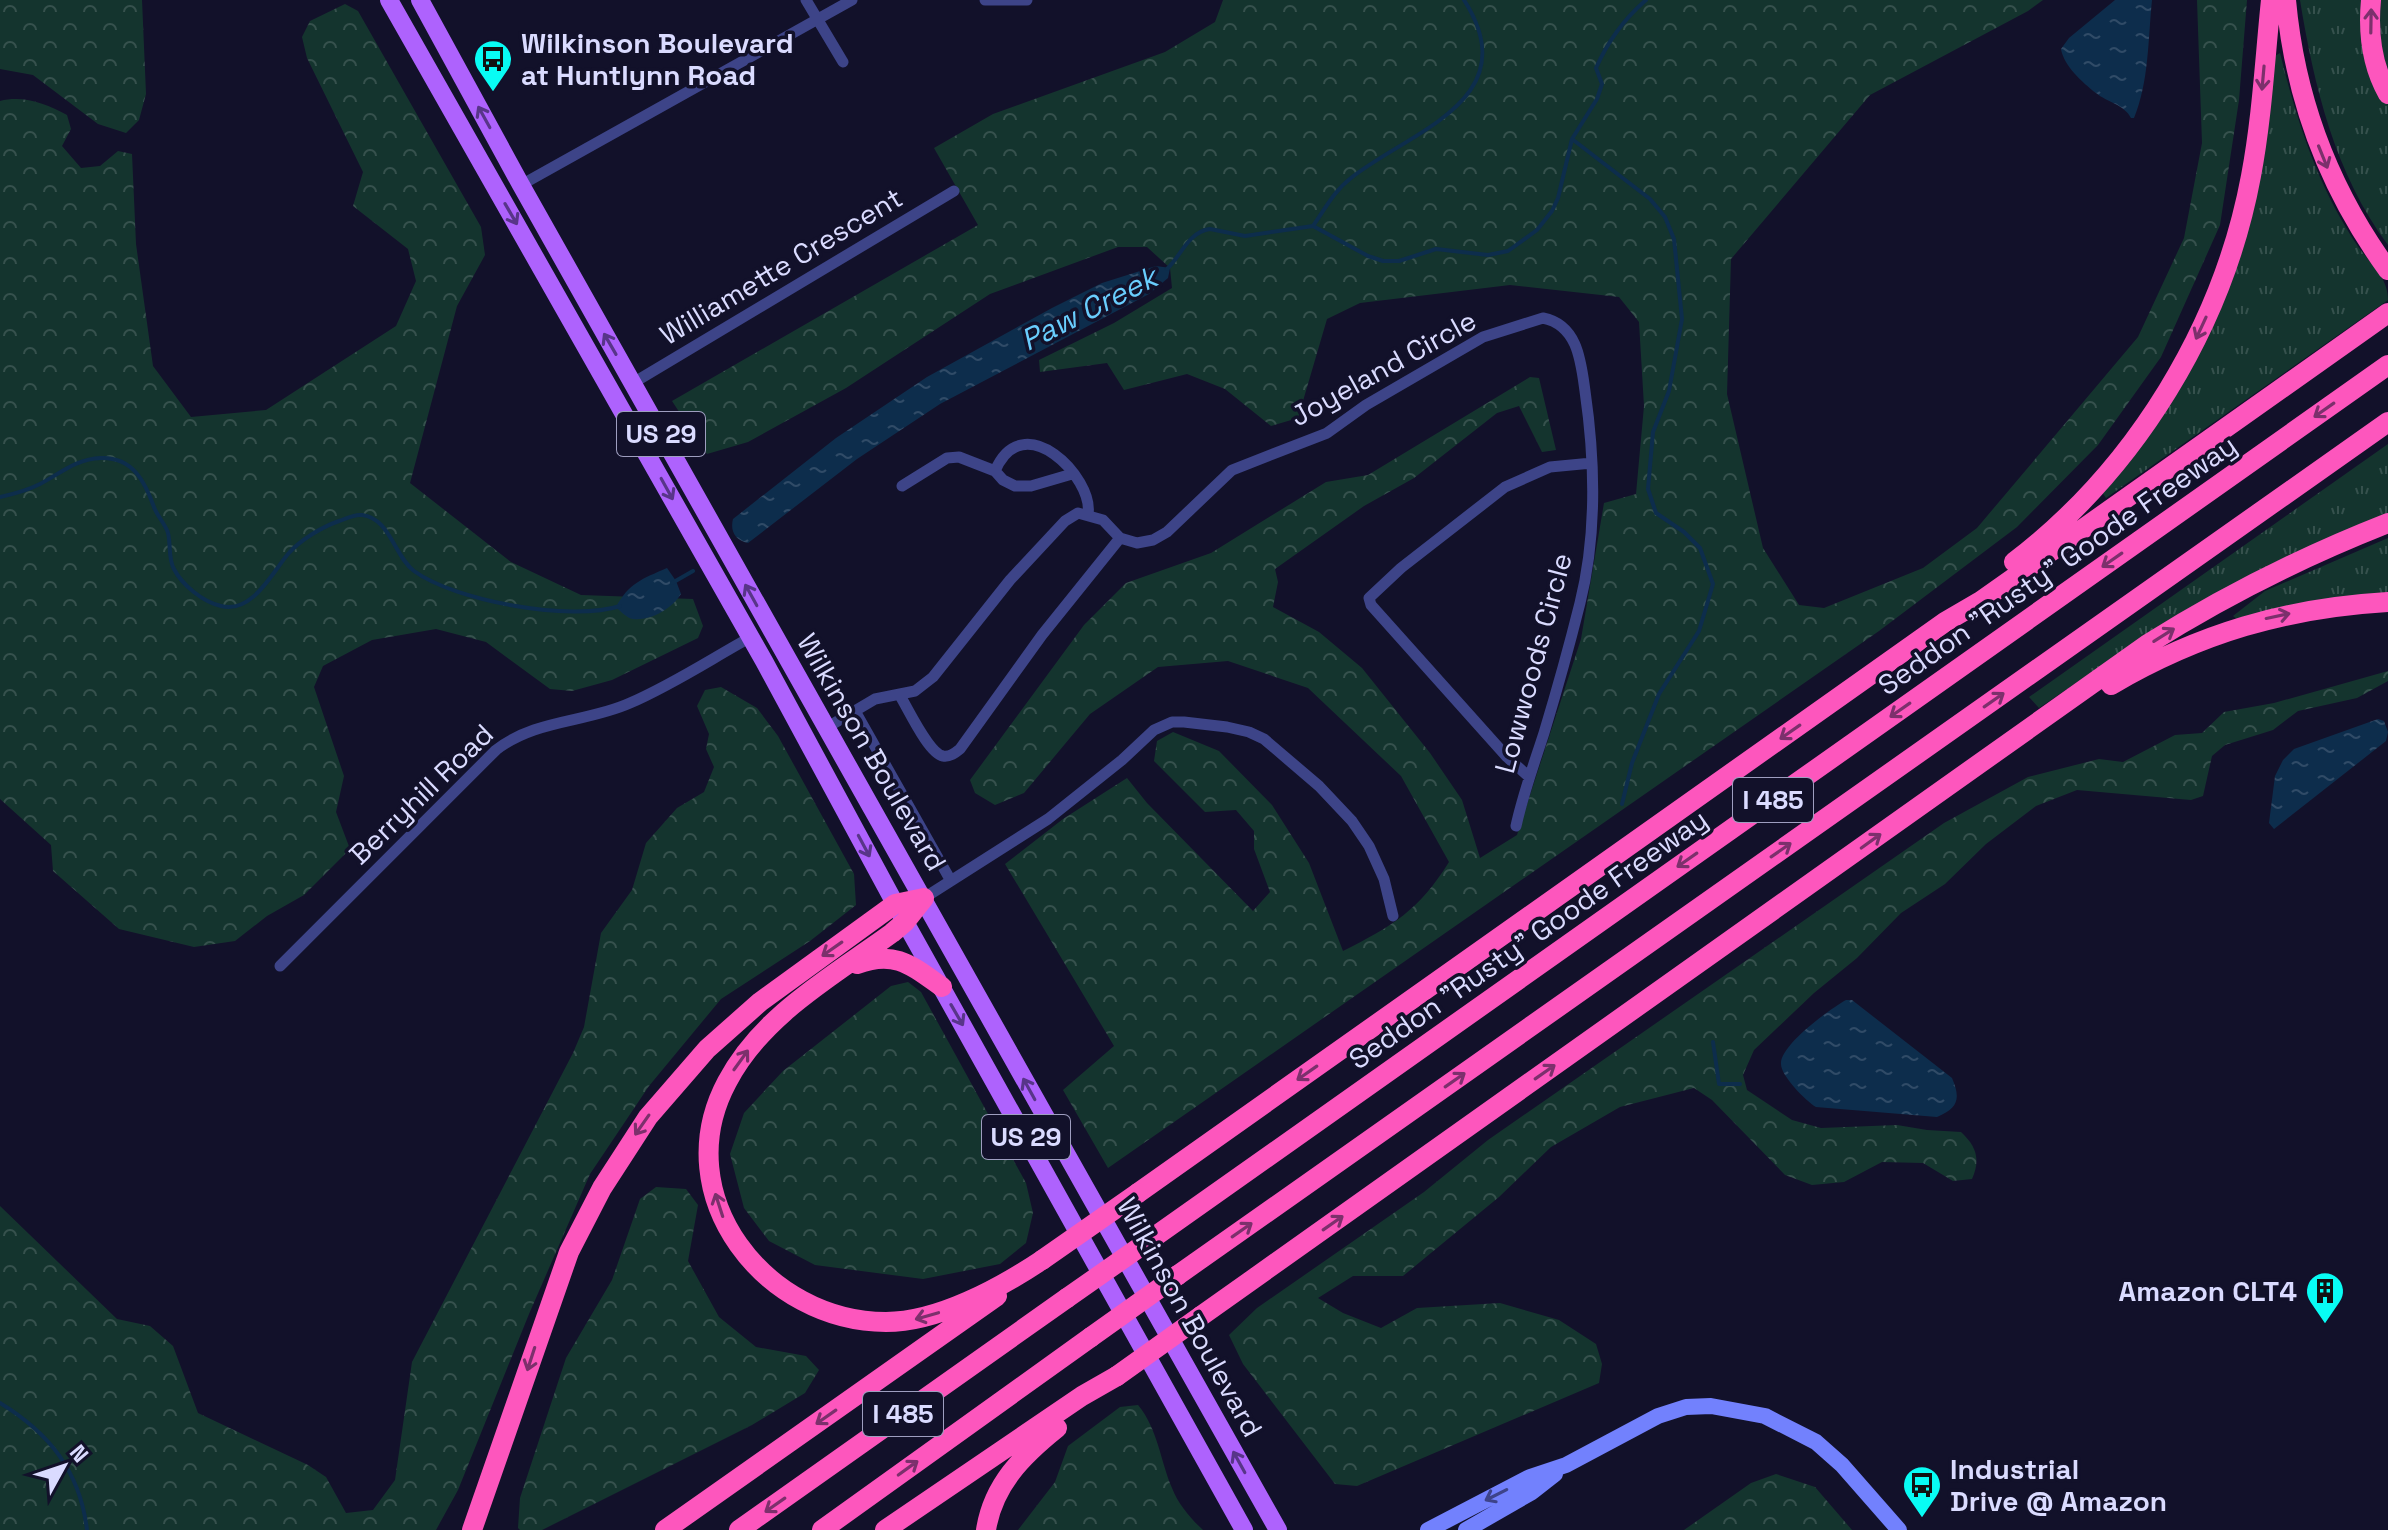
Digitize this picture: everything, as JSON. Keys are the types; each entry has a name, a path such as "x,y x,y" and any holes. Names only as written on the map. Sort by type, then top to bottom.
{"highway":[{"path":"1945,622 1974,593 2055,528 2080,502 2131,444 2182,367 2218,291 2244,205 2258,135 2271,0"},
{"path":"2286,0 2297,80 2310,124 2346,205 2388,269"},
{"path":"2371,0 2371,40 2376,65 2388,94"},
{"path":"900,913 842,969 772,1023 734,1069 718,1102 712,1127 710,1169 717,1201 730,1231 749,1260 777,1286 818,1310 864,1321 888,1322 930,1316 1024,1272 2388,313"},
{"name":"Seddon \"Rusty\" Goode Freeway","path":"739,1530 2388,365"},
{"name":"I 485","path":"822,1530 1178,1275 2388,422"},
{"path":"885,1530 1082,1396 1117,1376 2148,644 2204,610 2294,563 2388,523"},
{"path":"2053,710 2065,710 2153,660 2239,627 2313,609 2388,602"},
{"path":"472,1530 569,1252 621,1156 674,1084 735,1022 795,975 924,898"},
{"path":"842,969 883,957 899,960 942,987"},
{"path":"665,1530 994,1299 1024,1272"},
{"path":"986,1530 998,1489 1022,1459 1117,1376"}],"main road":[{"name":"Wilkinson Boulevard","path":"389,0 751,637 900,913 1244,1530"},
{"name":"Wilkinson Boulevard","path":"420,0 1278,1530"},
{"path":"575,327 594,315"},
{"path":"751,637 758,636 765,642 839,769 887,833"}],"street":[{"path":"806,0 843,62"},
{"path":"521,185 852,0"},
{"path":"985,0 1027,0"},
{"name":"Williamette Crescent","path":"633,383 954,191"},
{"name":"Joyeland Circle","path":"1120,538 1137,543 1153,540 1167,532 1232,470 1327,433 1366,405 1483,337 1543,318 1560,325 1577,345 1589,415 1592,463"},
{"path":"995,471 1001,457 1010,448 1024,444 1041,445 1057,455 1085,490 1090,502 1088,514"},
{"path":"902,486 947,458 959,457 995,471 1015,486 1031,486 1072,474"},
{"path":"1528,776 1507,757 1371,605 1369,598 1401,568 1505,487 1550,467 1592,463"},
{"name":"Lowwoods Circle","path":"1516,826 1583,589 1590,532 1592,463"},
{"path":"826,728 875,699 899,694 915,691 933,677 954,654 976,620 1065,521 1078,513 1088,514 1103,520 1120,538 1042,635 960,749 940,756 931,749 899,694"},
{"name":"Berryhill Road","path":"280,966 510,739 541,726 630,703 751,637"},
{"path":"855,711 951,881"},
{"path":"924,898 1060,810 1154,730 1172,722 1184,722 1227,727 1264,739 1319,786 1352,821 1369,846 1384,879 1393,916"},
{"path":"1428,1530 1530,1477 1566,1465 1672,1410 1711,1406 1746,1411 1784,1424 1816,1442 1842,1465 1899,1530"},
{"path":"1466,1530 1532,1492 1566,1465"}],"green space":[{"path":"0,0 142,0 146,94 139,120 126,133 98,124 33,75 0,69"},
{"path":"1223,0 2043,0 2028,11 1870,95 1731,259 1727,394 1763,548 1799,605 1824,608 1923,568 1977,528 2138,337 2184,238 2202,143 2197,0 2247,0 2239,100 2220,225 2161,357 2098,445 2017,527 1879,631 1108,1168 1063,1090 1114,1046 1005,864 1063,819 1127,778 1147,803 1253,911 1270,892 1254,849 1254,831 1236,810 1205,812 1154,761 1157,741 1173,732 1219,751 1272,805 1309,863 1343,951 1404,915 1427,893 1449,862 1401,776 1308,688 1228,661 1158,667 1090,714 1024,793 995,805 975,793 970,780 1084,625 1126,583 1211,553 1326,482 1368,475 1530,377 1539,378 1556,450 1542,452 1519,406 1497,413 1414,478 1364,506 1275,569 1278,582 1273,607 1319,632 1362,668 1430,753 1462,800 1480,858 1517,835 1581,639 1604,503 1636,494 1644,406 1639,322 1619,297 1510,285 1360,303 1327,319 1298,418 1271,426 1225,389 1187,374 1124,390 1107,363 1040,372 1039,360 1114,323 1172,288 1170,268 1147,247 1118,247 990,294 846,388 748,442 707,454 672,401 978,225 934,148 993,114 1165,52 1215,22"},
{"path":"2300,0 2366,0 2383,98 2388,105 2388,245 2354,189 2329,128 2312,65"},
{"path":"2380,0 2388,0 2388,77 2378,27"},
{"path":"345,4 358,11 481,227 485,255 457,306 410,483 511,562 581,595 693,599 703,626 698,638 612,680 572,691 550,689 486,642 436,629 372,640 323,666 314,687 344,776 336,812 350,849 304,895 267,916 235,941 194,947 119,929 53,871 51,845 0,799 0,101 18,99 35,102 67,115 71,129 62,146 81,168 100,166 118,151 132,154 136,244 153,366 191,417 266,410 396,326 416,281 408,249 353,206 363,172 307,58 302,37 310,21"},
{"path":"2280,53 2320,178 2359,248 2382,278 2388,300 2106,498 2101,491 2229,286 2253,213 2264,152 2275,56"},
{"path":"2388,444 2388,514 2145,636 2039,708 2029,697"},
{"path":"2388,538 2388,595 2239,621 2233,616 2265,591"},
{"path":"2388,671 2388,681 2357,698 2298,711 2273,730 2225,745 2212,756 2203,796 2191,800 2077,790 2036,806 1986,844 1945,884 1901,913 1857,958 1814,993 1754,1050 1743,1075 1747,1090 1792,1120 1821,1128 1897,1125 1961,1132 1976,1153 1972,1179 1953,1181 1923,1163 1882,1162 1844,1182 1812,1185 1785,1175 1712,1100 1694,1088 1620,1107 1551,1147 1499,1197 1403,1276 1353,1276 1318,1298 1343,1313 1381,1328 1417,1308 1500,1303 1559,1320 1596,1344 1602,1364 1599,1383 1357,1486 1335,1484 1243,1364 1229,1335 1257,1308 1424,1192 1488,1140 1944,823 2028,777 2099,759 2123,762 2175,735 2202,733 2224,712 2274,703"},
{"path":"721,687 757,708 778,736 854,874 856,905 810,941 721,999 649,1086 590,1174 458,1490 436,1530 0,1530 0,1206 117,1319 150,1326 173,1346 198,1413 308,1465 326,1477 346,1513 373,1510 395,1480 412,1362 584,1027 601,933 632,890 646,843 677,808 704,792 714,767 706,749 709,734 697,706 705,690"},
{"path":"908,982 921,992 1026,1183 1033,1213 1026,1243 1000,1264 923,1279 815,1265 769,1241 744,1208 730,1154 744,1113 783,1071 891,986"},
{"path":"656,1187 686,1189 698,1205 688,1261 719,1317 756,1347 806,1356 819,1370 805,1393 752,1425 542,1530 520,1530 520,1498 566,1358 612,1280 640,1199"},
{"path":"1138,1405 1154,1434 1175,1494 1185,1511 1203,1530 1018,1530 1055,1482 1068,1446 1120,1407"},
{"path":"1776,1474 1815,1487 1852,1530 1684,1530 1751,1483"}],"water":[{"path":"2115,0 2152,0 2145,75 2134,118 2080,79 2066,62 2061,49 2069,38"},
{"path":"1156,266 1170,268 1168,278 1149,294 940,404 857,459 748,543 734,534 733,519 836,438 927,377 1102,283"},
{"path":"667,568 681,594 666,609 653,616 633,619 616,607 631,587"},
{"path":"2378,719 2384,721 2388,732 2386,741 2274,829 2269,823 2275,776 2283,760 2294,749"},
{"path":"1846,1000 1852,1000 1952,1078 1957,1097 1949,1110 1937,1117 1816,1107 1801,1094 1782,1069 1783,1056 1807,1028"}],"waterway":[{"path":"1313,226 1345,183 1430,127 1454,109 1472,88 1482,63 1480,34 1464,0"},
{"name":"Paw Creek","path":"1167,269 1190,240 1210,229 1245,236 1313,226 1383,261 1399,261 1436,249 1488,255 1508,251 1537,230 1552,211 1572,139 1597,99 1602,84 1596,68 1617,31 1646,0"},
{"path":"1572,139 1650,199 1665,217 1674,239 1682,319 1669,391 1653,432 1648,489 1656,513 1684,532 1700,548 1713,584 1699,631 1659,694 1632,763 1622,804"},
{"name":"Paw Creek","path":"0,497 21,492 84,461 101,458 122,462 142,480 167,530 171,561 178,575 200,597 221,606 232,607 252,598 299,544 326,527 359,515 379,523 414,571 457,591 514,606 544,610 573,612 620,606"},
{"name":"Paw Creek","path":"672,583 693,571"},
{"path":"1713,1042 1719,1084 1740,1084"},
{"path":"0,1403 33,1427 59,1456 77,1489 87,1530"}],"place":[{"name":"Wilkinson Boulevard at Huntlynn Road","path":"493,93"},
{"name":"Amazon CLT4","path":"2325,1325"},
{"name":"Industrial Drive @ Amazon","path":"1922,1519"}]}
